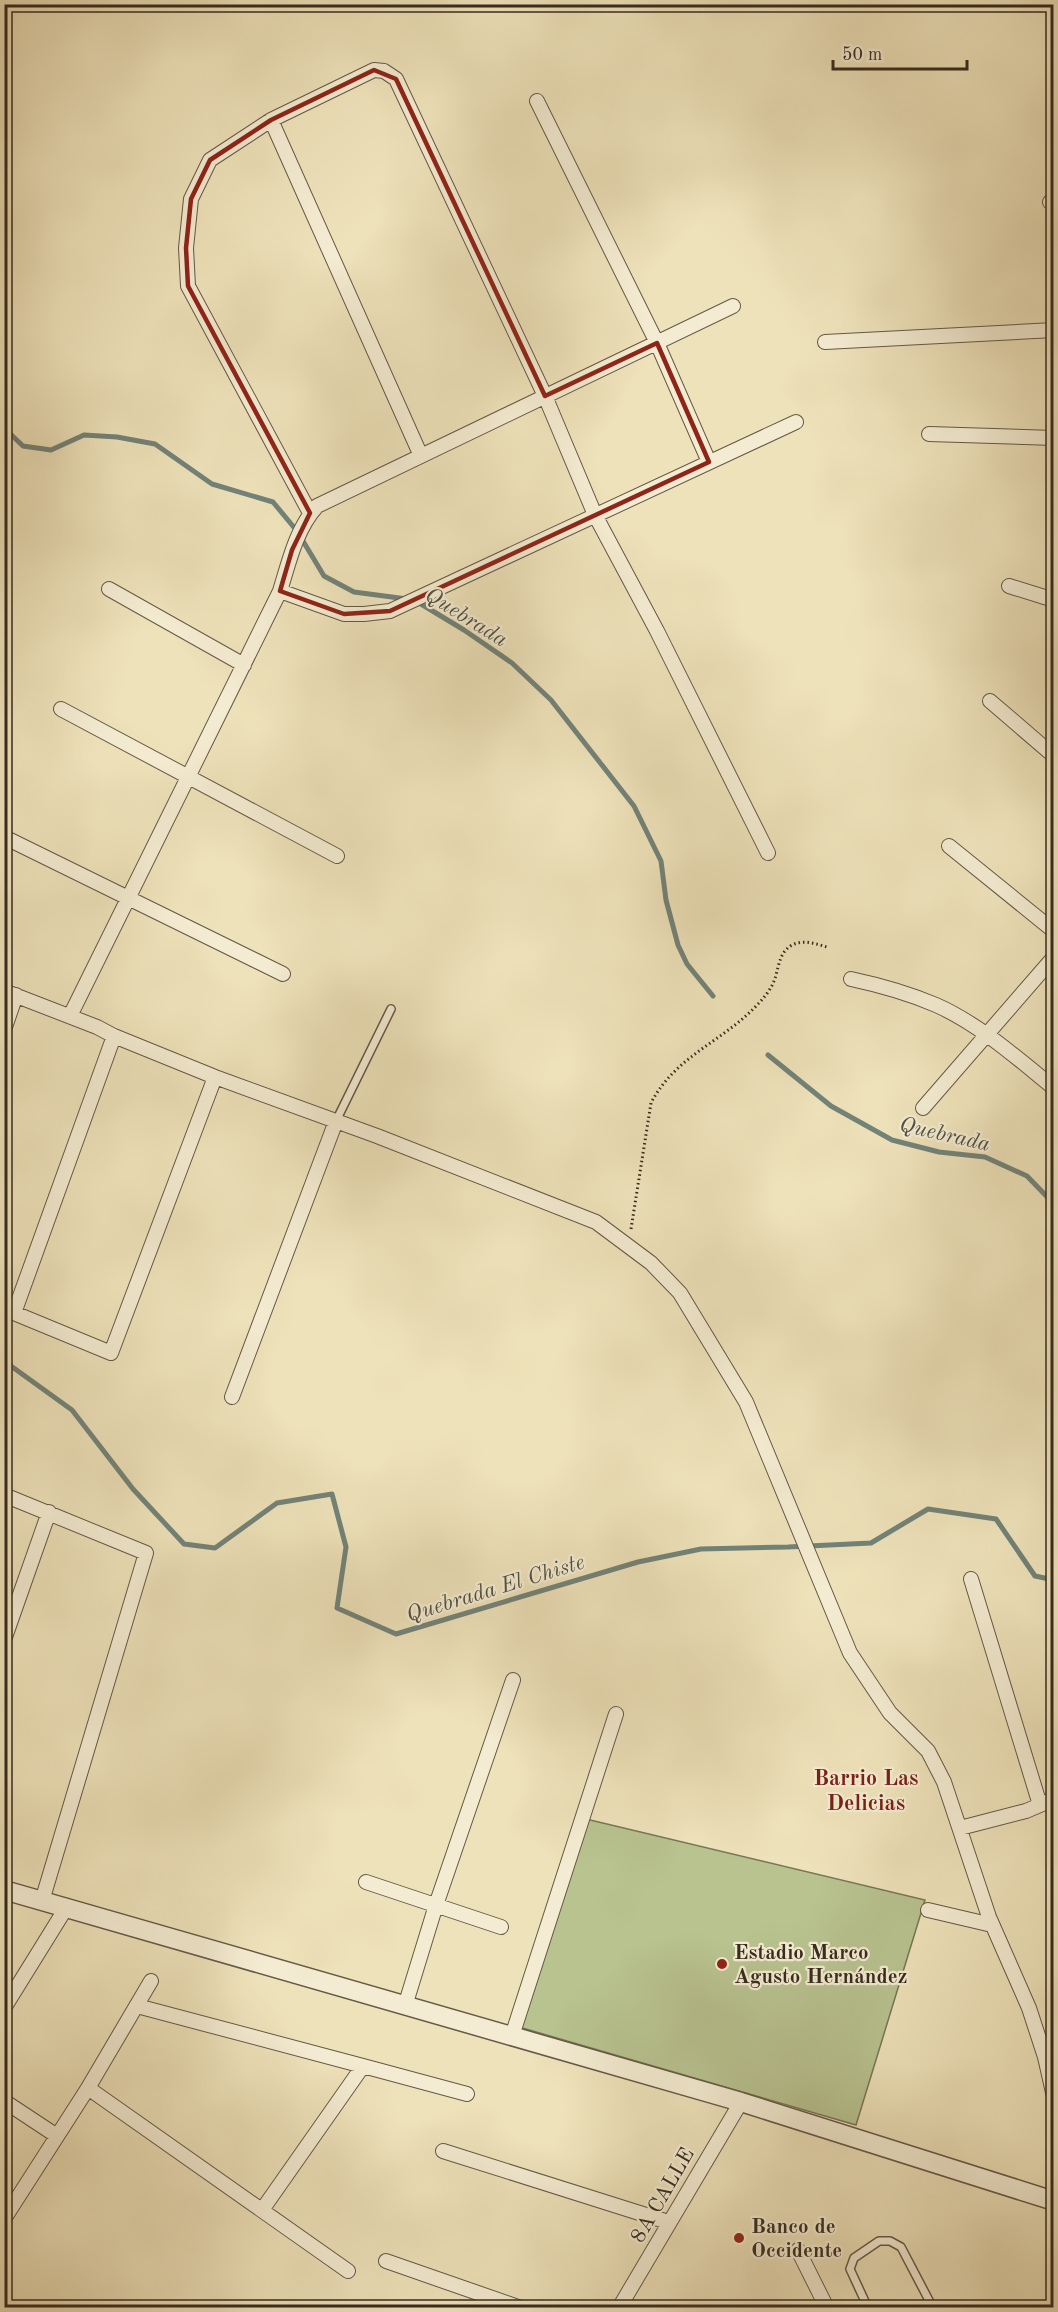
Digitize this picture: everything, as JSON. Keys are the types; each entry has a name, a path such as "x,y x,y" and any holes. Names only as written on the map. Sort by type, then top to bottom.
{"street":[{"path":"310,513 188,286 186,248 191,199 210,160 271,120 374,70 384,71 396,79 545,396 595,515 657,631 768,853"},
{"path":"537,101 657,343 709,462"},
{"path":"271,120 421,456"},
{"path":"70,1016 280,591 292,550 310,513 317,506 733,306"},
{"path":"825,342 1053,330"},
{"path":"280,591 344,614 390,610 796,422"},
{"path":"929,434 1053,438"},
{"path":"1009,586 1053,600"},
{"path":"109,589 244,665"},
{"path":"990,701 1053,756"},
{"path":"61,709 337,856"},
{"path":"4,837 283,974"},
{"path":"949,846 1053,931"},
{"path":"923,1108 1053,957"},
{"path":"851,979 883,986 937,1005 986,1034 1053,1088"},
{"path":"4,1030 10,993 215,1077 336,1121 596,1222 651,1263 680,1293 746,1402 850,1653 890,1713 928,1751 944,1782 992,1925 1029,2008 1045,2057 1053,2097"},
{"path":"114,1036 14,1313 111,1353 215,1077"},
{"path":"232,1397 336,1121"},
{"path":"4,1495 146,1553 42,1901"},
{"path":"4,1640 49,1512"},
{"path":"971,1579 1040,1805"},
{"path":"405,2006 436,1905 513,1680"},
{"path":"512,2036 616,1714"},
{"path":"960,1828 1026,1811 1053,1799"},
{"path":"366,1882 501,1927"},
{"path":"4,1890 741,2102 1053,2201"},
{"path":"4,2008 66,1908"},
{"path":"928,1910 992,1925"},
{"path":"4,2219 88,2088 151,1982"},
{"path":"137,2006 467,2094"},
{"path":"262,2210 363,2066"},
{"path":"88,2088 348,2271"},
{"path":"4,2101 57,2136"},
{"name":"8A CALLE","path":"619,2307 648,2262 668,2222 741,2102"},
{"path":"443,2151 668,2222"},
{"path":"798,2250 827,2307"},
{"path":"386,2261 521,2307"}],"lane":[{"path":"336,1121 391,1009"},
{"path":"868,2307 850,2269 854,2258 879,2241 890,2241 901,2247 933,2307"}],"path":[{"path":"628,1246 651,1103 660,1087 680,1064 751,1012 774,982 781,956 792,946 809,941 827,947"}],"highlighted area":[{"path":"374,70 396,79 545,396 657,343 709,462 390,611 344,614 280,591 292,550 310,513 188,286 186,248 191,199 210,160 271,120"}],"green space":[{"name":"Estadio Marco Agusto Hernández","path":"586,1819 925,1900 856,2125 519,2027"}],"waterway":[{"name":"Quebrada","path":"4,428 23,446 51,450 84,435 117,437 155,444 212,484 273,502 297,531 324,576 354,592 407,599"},
{"name":"Quebrada","path":"416,601 512,663 551,700 634,806 661,861 666,900 678,945 687,964 713,996"},
{"name":"Quebrada","path":"768,1055 831,1106 892,1140 939,1152 985,1157 1027,1176 1054,1204"},
{"name":"Quebrada El Chiste","path":"4,1361 72,1410 133,1489 184,1544 215,1548 277,1503 332,1494 346,1547 337,1608 396,1634 638,1562 701,1549 871,1543 928,1509 996,1519 1035,1576 1054,1580"}],"place":[{"name":"Estadio Marco Agusto Hernández","path":"722,1964"},
{"name":"Banco de Occidente","path":"739,2238"}],"district":[{"name":"Barrio Las Delicias","path":"866,1790"}]}
